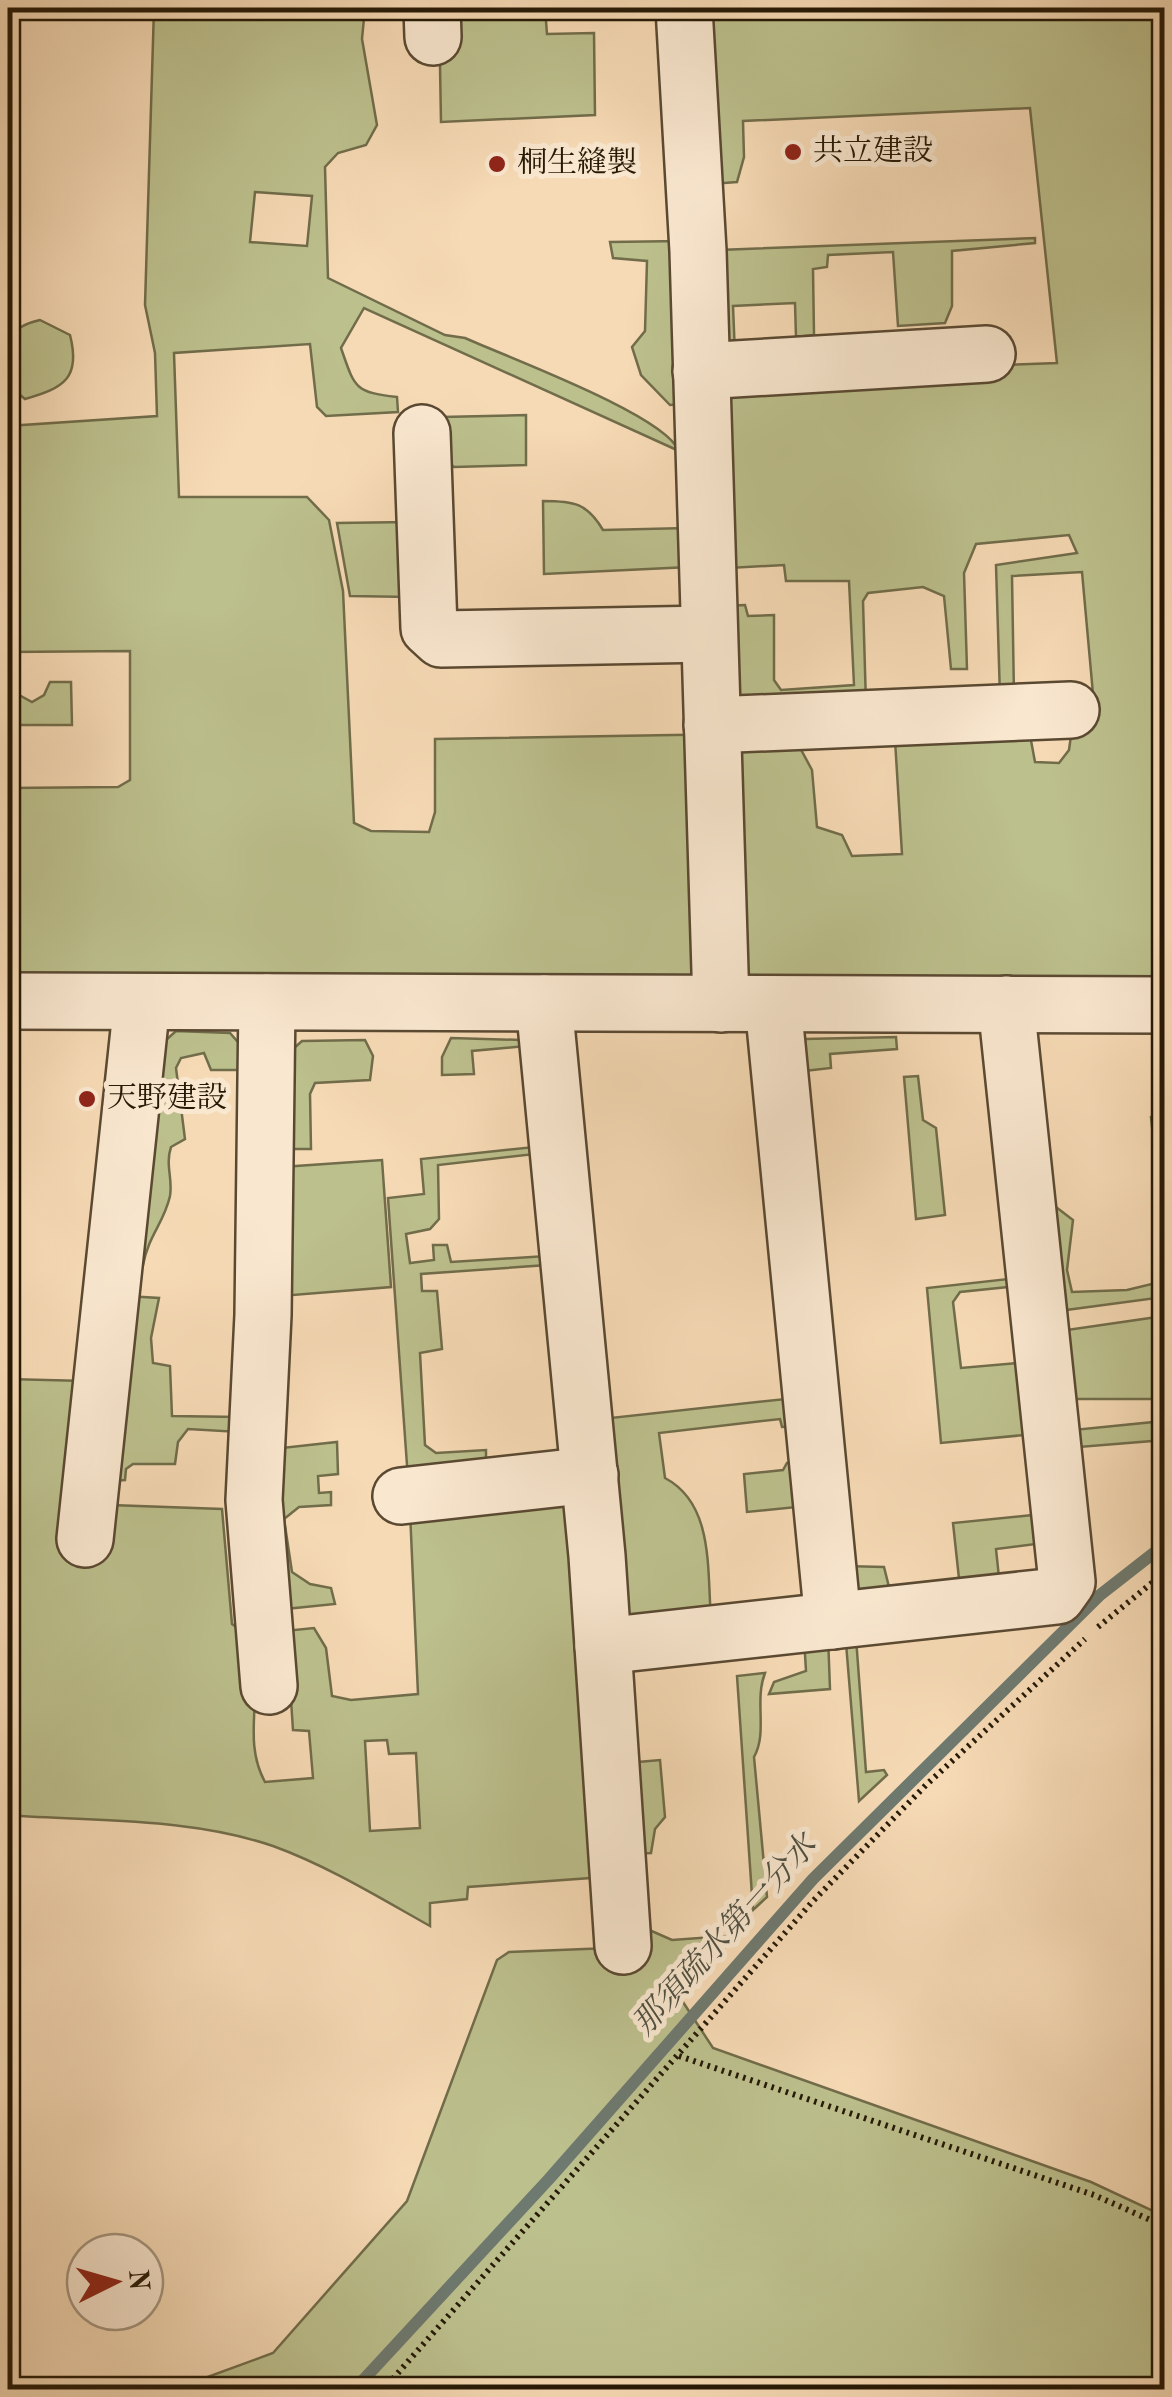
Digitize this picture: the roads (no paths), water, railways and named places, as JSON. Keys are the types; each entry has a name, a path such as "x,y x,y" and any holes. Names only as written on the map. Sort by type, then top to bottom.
{"street":[{"path":"684,8 712,725 833,1621"},
{"path":"701,371 987,354"},
{"path":"422,433 429,628 441,639 710,634"},
{"path":"712,725 1071,710"},
{"path":"8,1001 1164,1005"},
{"path":"84,1539 142,1002"},
{"path":"267,1002 263,1315 254,1500 268,1686"},
{"path":"544,1003 590,1476 623,1946"},
{"path":"603,1646 1057,1596 1066,1582 1006,1004"},
{"path":"401,1496 590,1476"}],"waterway":[{"name":"那須疏水第一分水","path":"354,2390 549,2179 813,1879 1100,1595 1164,1545"}],"place":[{"name":"共立建設","path":"793,152"},
{"name":"桐生縫製","path":"497,164"},
{"name":"天野建設","path":"87,1099"}]}
